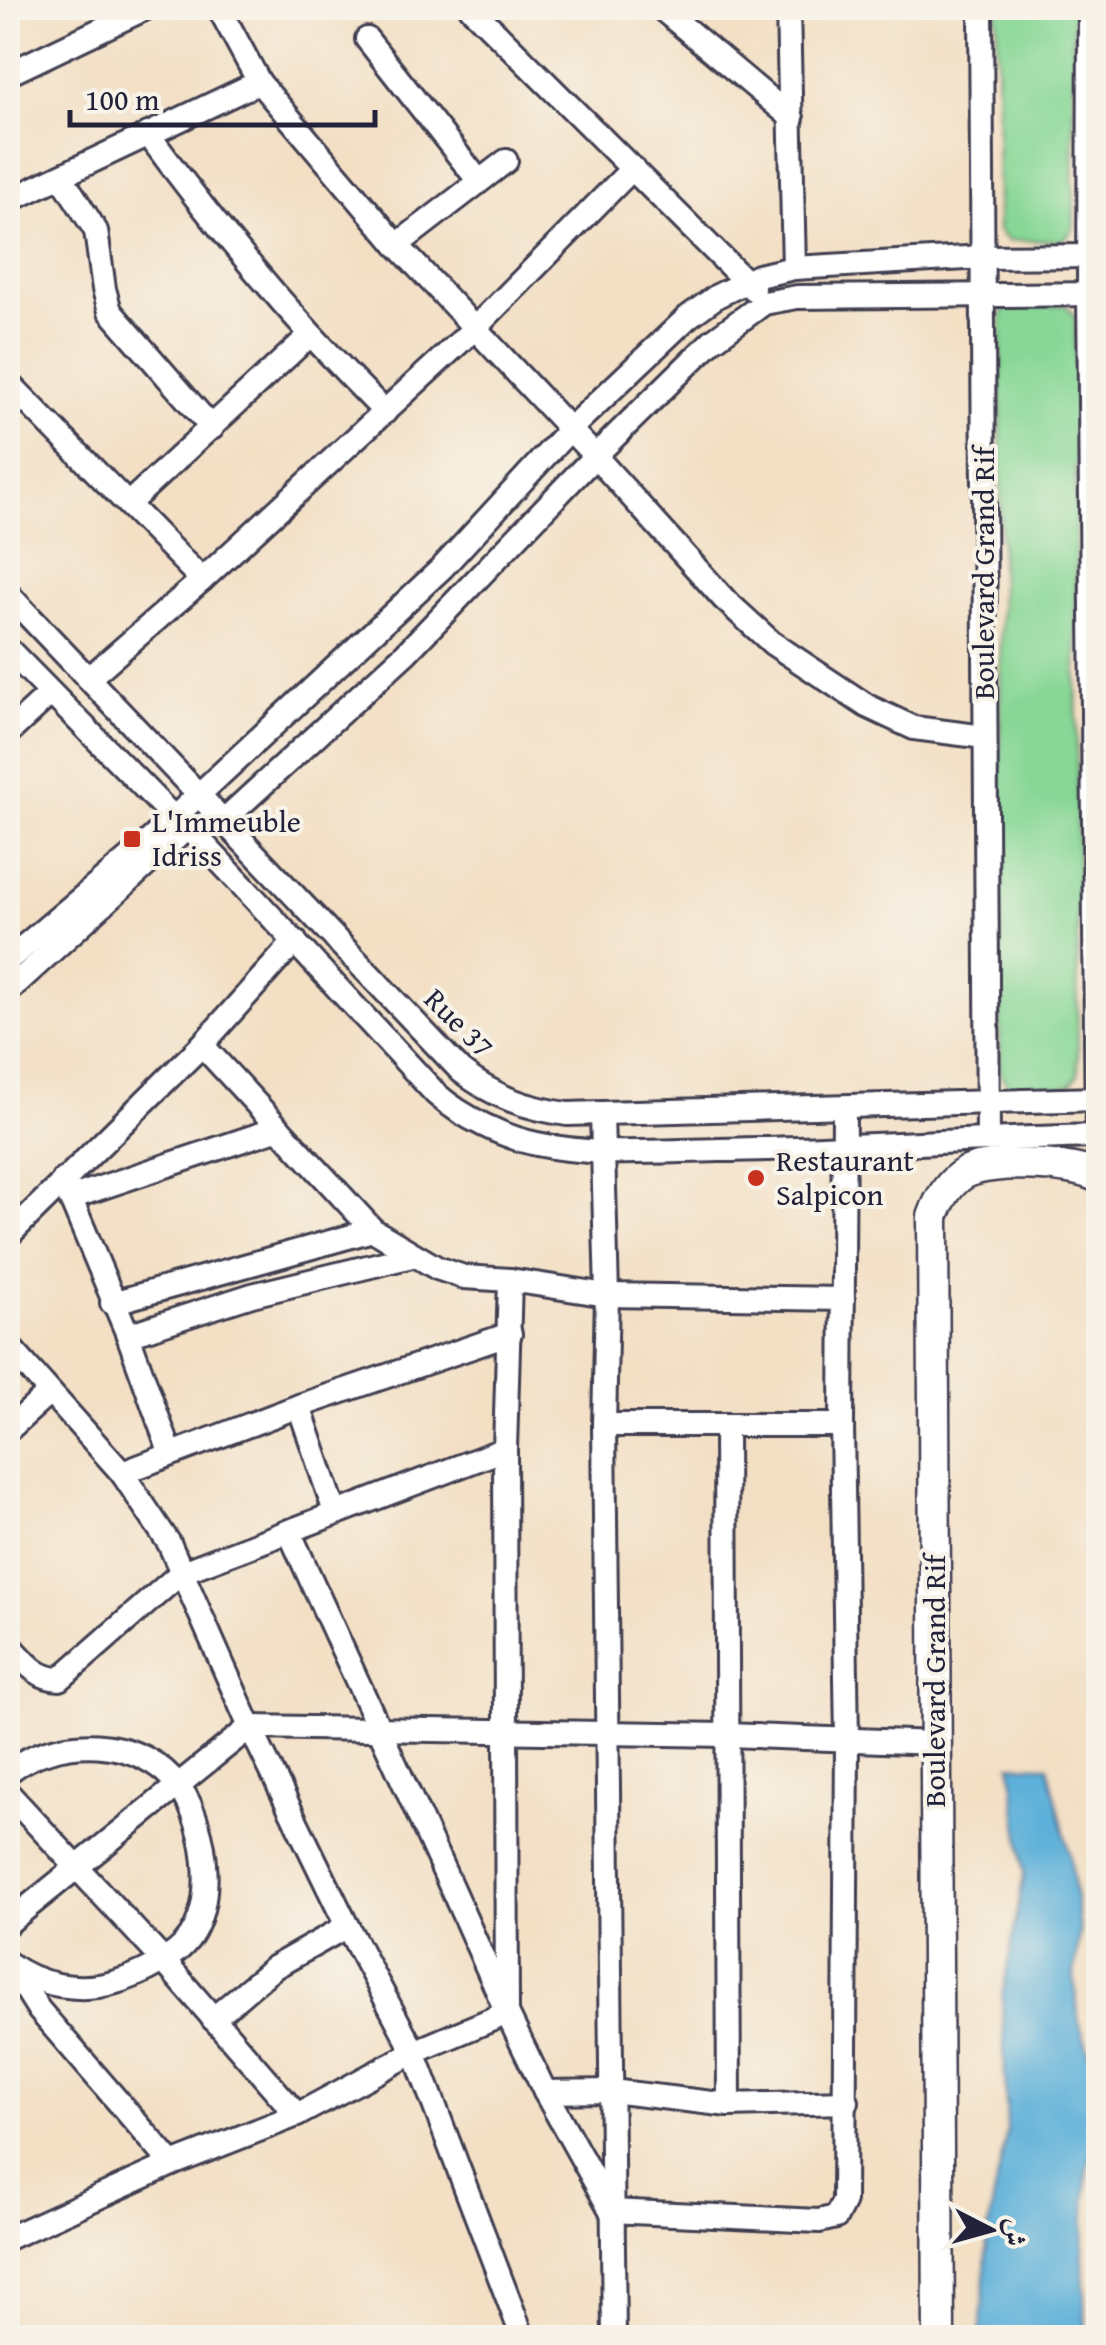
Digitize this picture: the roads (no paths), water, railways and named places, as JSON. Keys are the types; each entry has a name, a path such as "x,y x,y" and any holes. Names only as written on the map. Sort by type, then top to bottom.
{"main road":[{"name":"Boulevard Grand Rif","path":"938,2338 933,1218 950,1184 982,1166 1068,1168 1098,1178"}],"street":[{"path":"8,74 146,8"},
{"path":"220,8 259,82 397,245 724,599 788,654 867,706 914,728 985,737"},
{"path":"471,8 746,280 764,303"},
{"path":"662,8 792,118"},
{"path":"788,8 794,268"},
{"name":"Boulevard Grand Rif","path":"981,8 988,1138"},
{"path":"1090,8 1098,1136"},
{"path":"367,39 478,180"},
{"path":"8,202 259,82"},
{"path":"148,134 309,336 384,412"},
{"path":"397,245 506,160"},
{"path":"89,678 202,580 475,328 633,168"},
{"path":"60,176 96,231 110,311 212,428"},
{"path":"8,990 181,822 197,794 442,568 569,430 688,317 746,280 794,268 984,257 1094,256"},
{"path":"8,960 181,822 222,821 406,652 595,456 712,342 764,303 797,297 983,292 1094,294"},
{"path":"128,504 309,336"},
{"path":"8,382 202,580"},
{"name":"Rue 37","path":"8,594 461,1072 522,1106 568,1114 602,1114 1098,1099"},
{"name":"Rue 37","path":"8,649 181,822 436,1094 447,1104 514,1138 565,1149 604,1152 843,1148 988,1138 1098,1136"},
{"path":"8,733 50,694"},
{"path":"8,1236 66,1189 295,941"},
{"path":"202,1044 374,1230 412,1256 464,1277 607,1295 842,1299"},
{"path":"436,1094 461,1072"},
{"path":"612,2211 793,2221 836,2217 845,2194 844,1108"},
{"path":"602,1114 607,1295 604,1425 614,2338"},
{"path":"66,1189 279,1128"},
{"path":"66,1189 128,1336 170,1452"},
{"path":"112,1303 374,1230"},
{"path":"128,1336 252,1295 412,1256"},
{"path":"243,1266 252,1295"},
{"path":"508,2013 506,1449 510,1280"},
{"path":"122,1473 170,1452 510,1334"},
{"path":"8,1345 122,1473 151,1512 182,1572 250,1727 347,1926 414,2052 522,2338"},
{"path":"8,1430 48,1393"},
{"path":"299,1406 335,1512"},
{"path":"604,1425 842,1425"},
{"path":"726,1427 729,2105"},
{"path":"8,1642 35,1672 46,1678 60,1678 182,1572 506,1449"},
{"path":"289,1531 545,2092 612,2211"},
{"path":"8,1923 250,1727 935,1743"},
{"path":"8,1772 40,1753 90,1745 138,1756 179,1787 200,1831 206,1856 202,1906 179,1950 126,1979 86,1987 45,1982 10,1965"},
{"path":"8,1792 162,1958 298,2115"},
{"path":"213,2019 272,1968 347,1926"},
{"path":"10,1965 39,2010 172,2164"},
{"path":"8,2238 172,2164 298,2115 414,2052 508,2013"},
{"path":"545,2092 612,2091 729,2105 847,2102"}],"water":[{"path":"1011,1765 1048,1766 1070,1856 1080,1929 1074,1975 1079,2023 1098,2077 1098,2127 1087,2175 1083,2255 1086,2337 980,2337 988,2228 1007,2130 1002,1997 1024,1875"}],"place":[{"name":"L'Immeuble Idriss","path":"132,839"},
{"name":"Restaurant Salpicon","path":"756,1178"}]}
